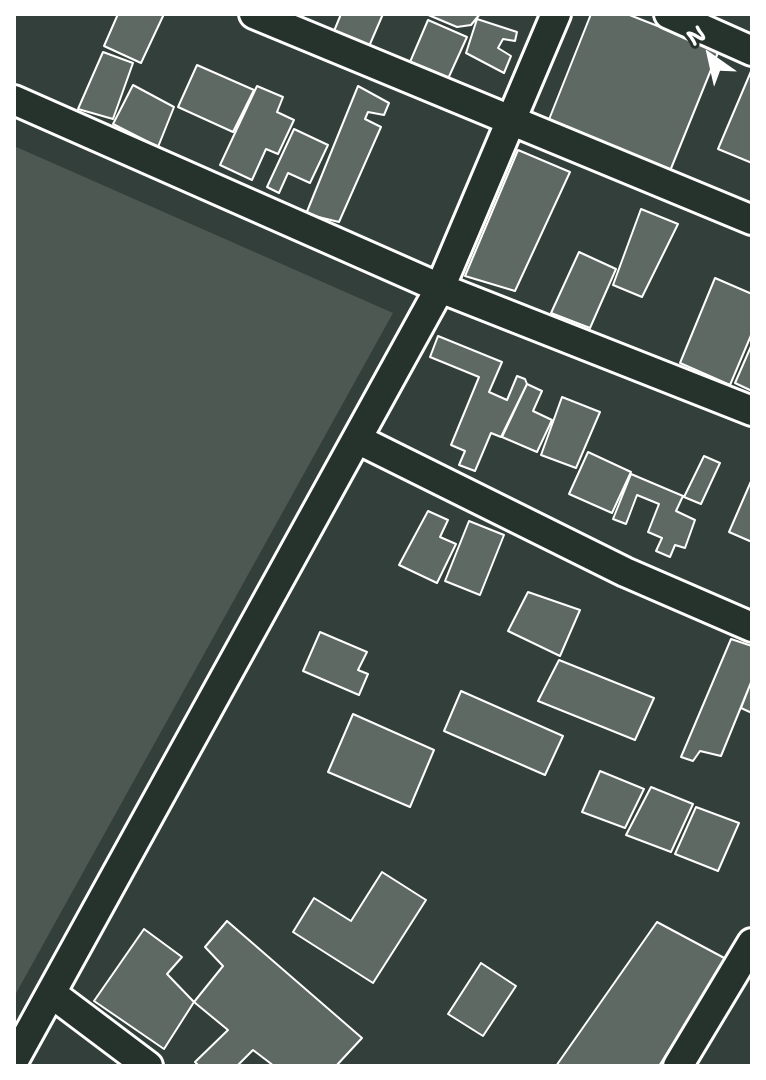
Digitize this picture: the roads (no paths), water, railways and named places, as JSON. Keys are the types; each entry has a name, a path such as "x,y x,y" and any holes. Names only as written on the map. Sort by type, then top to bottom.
{"street":[{"path":"254,14 752,220"},
{"path":"14,1060 440,288 556,14"},
{"path":"669,14 752,51"},
{"path":"14,100 440,288 752,411"},
{"path":"357,439 625,572 752,627"},
{"path":"678,1066 752,943"},
{"path":"51,993 148,1066"}]}
